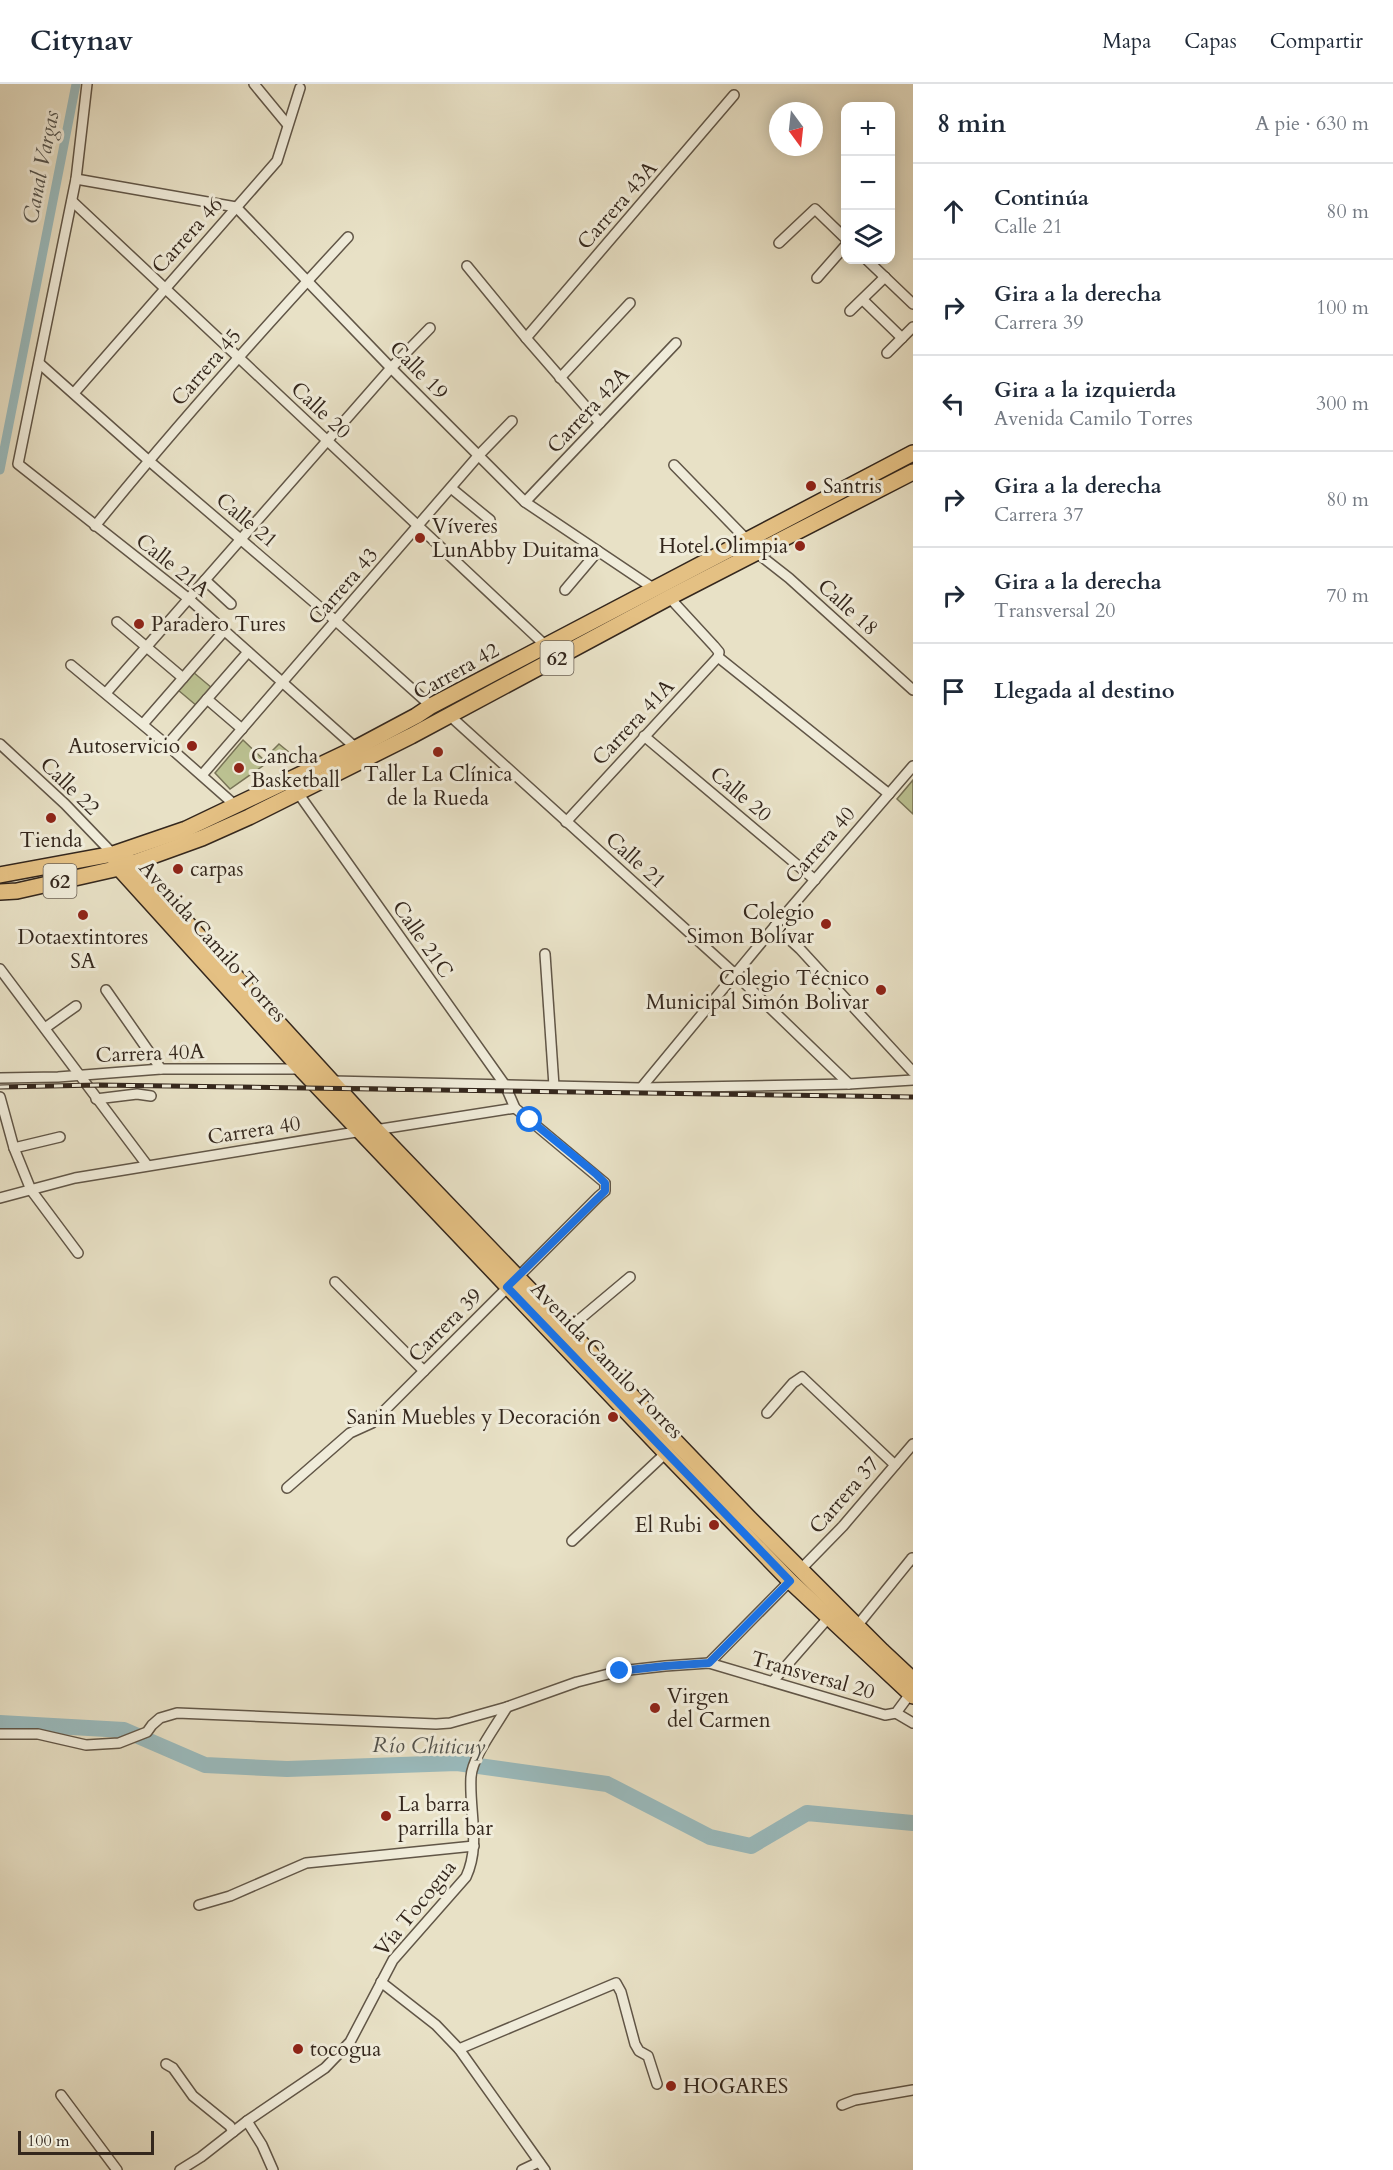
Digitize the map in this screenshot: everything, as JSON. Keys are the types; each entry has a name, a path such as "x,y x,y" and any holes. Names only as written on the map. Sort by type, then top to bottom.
{"main road":[{"name":"Carrera 42","path":"0,875 121,862 356,748 417,716 431,706 913,453"},
{"name":"Carrera 42","path":"0,892 17,891 202,838 249,817 913,472"},
{"name":"Avenida Camilo Torres","path":"121,862 368,1131 512,1282 671,1448 801,1569 857,1626 912,1690"},
{"name":"Avenida Camilo Torres","path":"309,1066 332,1081 368,1131"},
{"name":"Avenida Camilo Torres","path":"512,1282 568,1329 790,1581 912,1690"}],"street":[{"path":"39,363 76,179 87,84"},
{"path":"254,84 287,124"},
{"name":"Carrera 46","path":"74,393 277,161 300,87"},
{"name":"Carrera 43A","path":"526,338 734,95"},
{"path":"76,179 236,207"},
{"name":"Calle 20","path":"72,201 546,646"},
{"name":"Calle 19","path":"236,207 391,368 525,502 654,589 670,597 719,652 718,657"},
{"path":"780,243 815,209 841,233"},
{"name":"Carrera 45","path":"95,526 148,460 348,237"},
{"path":"817,278 841,252"},
{"path":"871,264 913,304"},
{"path":"467,266 600,423"},
{"path":"850,311 885,277"},
{"path":"863,300 902,338"},
{"path":"560,378 630,303"},
{"path":"887,353 913,327"},
{"path":"106,693 391,368 430,328"},
{"name":"Carrera 42A","path":"525,502 676,343"},
{"name":"Calle 21","path":"39,363 431,706"},
{"name":"Calle 21A","path":"39,363 18,464 189,599 356,748"},
{"name":"Carrera 43","path":"202,776 478,456 512,421"},
{"path":"674,465 747,540"},
{"path":"451,488 490,520"},
{"path":"565,590 598,551"},
{"name":"Calle 18","path":"757,553 789,578 913,690"},
{"path":"205,580 231,604"},
{"path":"117,622 183,678"},
{"path":"143,724 224,631"},
{"path":"167,745 248,652"},
{"path":"718,657 889,794"},
{"name":"Carrera 41A","path":"566,822 718,657"},
{"path":"71,665 143,724 236,806"},
{"path":"207,699 242,729"},
{"name":"Calle 21","path":"449,715 735,974 849,1084"},
{"name":"Calle 20","path":"644,736 815,880"},
{"name":"Calle 22","path":"0,744 65,804 121,862"},
{"name":"Carrera 40","path":"641,1088 775,926 913,766"},
{"name":"Calle 21C","path":"297,793 505,1085 515,1108"},
{"path":"775,926 800,949 913,1072"},
{"path":"545,954 554,1086"},
{"path":"0,969 147,1165"},
{"path":"106,990 161,1069"},
{"path":"45,1028 76,1006"},
{"name":"Carrera 40A","path":"0,1078 58,1077 161,1069 309,1066"},
{"path":"332,1081 641,1088 849,1084 913,1080"},
{"path":"96,1099 137,1094 151,1096"},
{"path":"0,1097 14,1148 31,1190 78,1253"},
{"name":"Carrera 40","path":"0,1197 75,1178 147,1165 515,1108"},
{"name":"Carrera 39","path":"287,1488 350,1433 372,1423 605,1191 605,1183 596,1174 515,1108"},
{"path":"14,1148 60,1137"},
{"path":"568,1329 630,1277"},
{"path":"335,1282 424,1371"},
{"path":"767,1413 798,1379 805,1378 895,1465"},
{"name":"Carrera 37","path":"801,1569 843,1526 913,1444"},
{"path":"572,1541 671,1448"},
{"path":"857,1626 912,1558"},
{"path":"709,1663 790,1581"},
{"path":"773,1681 829,1617"},
{"name":"Transversal 20","path":"0,1734 38,1734 86,1744 119,1743 144,1734 160,1718 177,1713 450,1723 507,1707 577,1682 620,1671 709,1663 885,1715 896,1713 913,1723"},
{"name":"Transversal 20","path":"896,1713 912,1690"},
{"name":"Vía Tocogua","path":"180,2170 325,2068 350,2042 393,1959 466,1877 473,1862 474,1846 471,1775 479,1756 507,1707"},
{"path":"199,1905 230,1896 306,1863 474,1846"},
{"path":"381,1982 436,2025 459,2049 542,2166 522,2170"},
{"path":"459,2049 616,1983 621,1992 635,2044 639,2051 648,2056 657,2084"},
{"path":"166,2064 173,2068 193,2096 230,2126 233,2132"},
{"path":"842,2105 855,2100 913,2090"},
{"path":"61,2096 117,2170"},
{"path":"247,2121 262,2145 273,2170"}],"green space":[{"path":"193,672 212,688 197,706 178,690"},
{"name":"Cancha Basketball","path":"243,740 267,763 230,789 215,773"},
{"path":"279,744 290,753 269,763 265,758"},
{"path":"913,780 913,814 897,799"}],"waterway":[{"name":"Canal Vargas","path":"0,470 76,84"},
{"name":"Río Chiticuy","path":"0,1723 124,1730 205,1765 287,1769 457,1763 607,1784 710,1837 751,1846 807,1813 913,1823"}],"railway":[{"path":"0,1087 99,1085 913,1097"}],"place":[{"name":"Santris","path":"811,486"},
{"name":"Víveres LunAbby Duitama","path":"420,538"},
{"name":"Hotel Olimpia","path":"800,546"},
{"name":"Paradero Tures","path":"139,624"},
{"name":"Autoservicio","path":"192,746"},
{"name":"Taller La Clínica de la Rueda","path":"438,752"},
{"name":"Cancha Basketball","path":"239,768"},
{"name":"Tienda","path":"51,818"},
{"name":"carpas","path":"178,869"},
{"name":"Dotaextintores SA","path":"83,915"},
{"name":"Colegio Simon Bolívar","path":"826,924"},
{"name":"Colegio Técnico Municipal Simón Bolivar","path":"881,990"},
{"name":"Sanin Muebles y Decoración","path":"613,1417"},
{"name":"El Rubi","path":"714,1525"},
{"name":"Virgen del Carmen","path":"655,1708"},
{"name":"La barra parrilla bar","path":"386,1816"},
{"name":"tocogua","path":"298,2049"},
{"name":"HOGARES","path":"671,2086"}],"route":[{"path":"530,1120 596,1174 605,1183 605,1191 507,1287 790,1581 709,1663 620,1671"}]}
